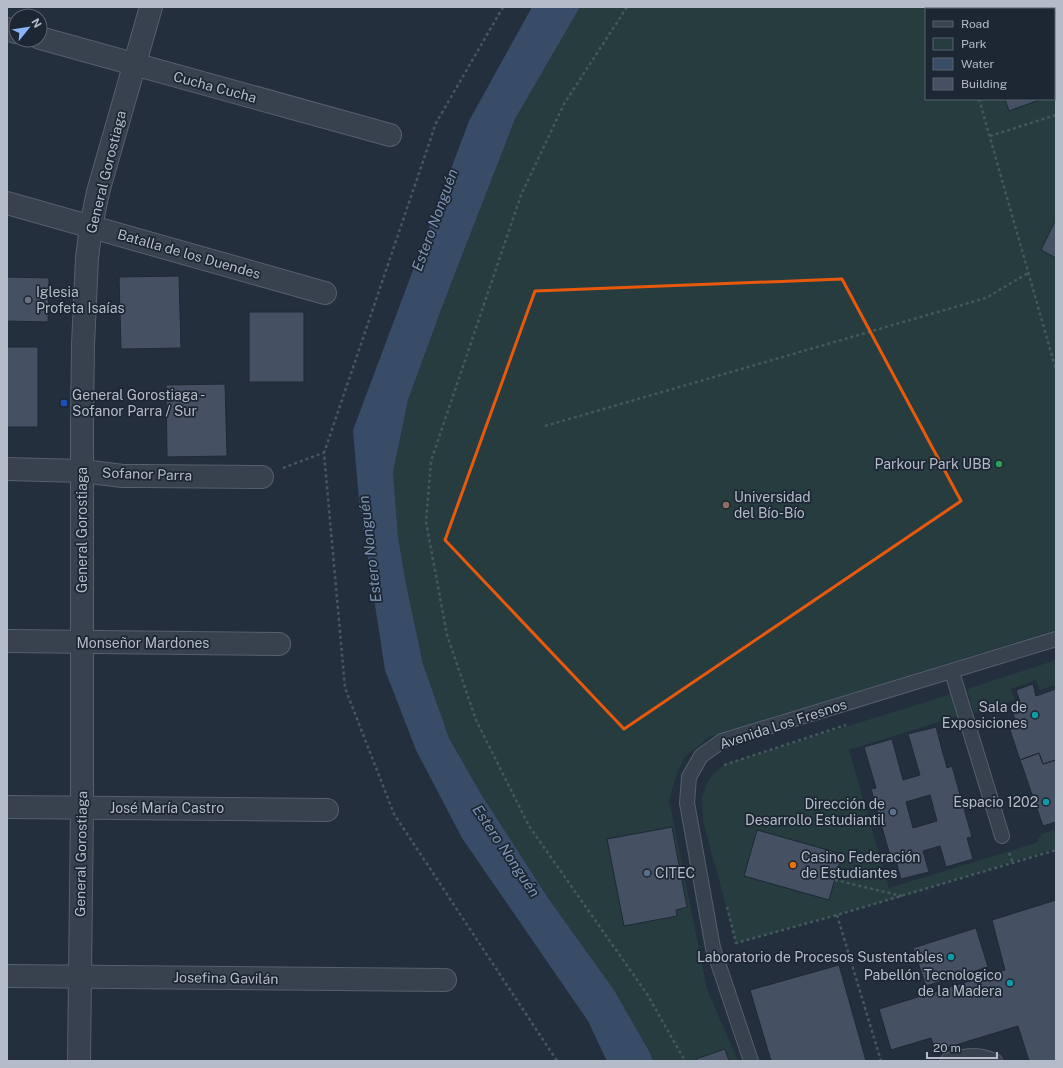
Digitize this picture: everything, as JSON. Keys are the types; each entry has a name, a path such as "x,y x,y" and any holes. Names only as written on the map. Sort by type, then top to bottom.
{"street":[{"name":"General Gorostiaga","path":"79,1061 82,808 83,345 87,258 91,226 98,192 151,7"},
{"name":"Cucha Cucha","path":"48,40 134,66 390,135"},
{"name":"Batalla de los Duendes","path":"7,203 325,292"},
{"name":"Sofanor Parra","path":"7,469 82,471 123,476 262,477"},
{"name":"Monseñor Mardones","path":"7,641 279,644"},
{"name":"José María Castro","path":"7,807 327,810"},
{"name":"Josefina Gavilán","path":"7,976 445,980"}],"lane":[{"name":"Avenida Los Fresnos","path":"751,1061 714,948 687,803 689,777 701,756 722,741 1056,639"},
{"path":"952,672 1002,836"},
{"path":"948,1060 969,1055 984,1056 995,1061"}],"path":[{"path":"503,7 436,123 324,453 345,688 394,814 557,1061"},
{"path":"627,7 564,104 521,195 431,461 426,522 447,635 476,720 529,826 647,994 685,1061"},
{"path":"980,100 1056,370"},
{"path":"990,136 1056,115"},
{"path":"544,426 986,298 1028,273"},
{"path":"262,477 324,453"},
{"path":"721,767 726,764 853,723"},
{"path":"726,905 736,943 903,896 1056,850"},
{"path":"835,880 903,896"},
{"path":"837,915 881,1061"}],"highlighted area":[{"path":"842,279 961,501 624,729 445,540 535,291"}],"green space":[{"name":"Universidad del Bío-Bío","path":"580,7 1056,7 1056,630 709,737 684,758 669,800 707,989 738,1061 653,1061 649,1051 614,990 548,898 481,794 449,738 423,664 406,584 398,537 393,472 408,400 442,307 515,119"},
{"path":"1056,660 1056,685 1039,690 1036,680 1011,689 1015,700 974,713 967,689"},
{"path":"958,692 964,714 849,750 889,888 1036,843 1042,834 1056,829 1056,848 903,896 736,943 703,821 702,797 708,781 716,771 726,764"}],"water":[{"name":"Estero Nonguén","path":"532,7 580,7 515,119 442,307 408,400 393,472 398,537 406,584 423,664 449,738 481,794 548,898 614,990 649,1051 653,1061 607,1061 588,1021 462,838 416,750 385,670 359,500 353,430 469,121"}],"building":[{"path":"1011,7 1012,8 975,8"},
{"path":"1030,7 1052,8 1030,8"},
{"path":"1055,26 1056,29 1055,46"},
{"path":"1056,57 1055,94 1055,58"},
{"path":"1005,100 1039,100 1009,111"},
{"path":"1056,219 1056,258 1041,250"},
{"path":"179,276 181,348 121,349 119,277"},
{"name":"Iglesia Profeta Isaías","path":"7,277 49,278 48,322 7,321"},
{"path":"249,312 304,312 304,382 249,382"},
{"path":"7,347 38,347 38,427 7,427"},
{"path":"225,384 227,456 167,457 166,385"},
{"name":"Sala de Exposiciones","path":"1033,684 1036,696 1056,689 1056,760 1043,764 1039,753 1020,760 1009,727 1017,725 1010,705 1020,702 1016,690"},
{"name":"Dirección de Desarrollo Estudiantil","path":"936,727 947,768 952,766 972,837 967,838 973,859 946,867 940,846 923,851 929,872 901,879 895,858 891,859 871,789 876,788 864,747 892,739 903,780 920,775 908,734","holes":["930,795 937,821 913,828 906,802"]},
{"name":"Espacio 1202","path":"1039,753 1043,764 1056,760 1056,822 1043,826 1020,760"},
{"name":"CITEC","path":"672,827 687,907 676,910 677,916 624,926 607,839"},
{"name":"Casino Federación de Estudiantes","path":"757,830 842,854 829,900 744,876"},
{"name":"Pabellón Tecnologico de la Madera","path":"1056,900 1056,1061 1029,1061 1018,1026 936,1051 931,1038 891,1050 879,1009 1005,970 992,920"},
{"name":"Laboratorio de Procesos Sustentables","path":"976,928 988,967 926,986 913,948"},
{"path":"839,965 866,1061 771,1061 750,990"},
{"path":"725,1049 729,1061 697,1061 696,1059"}],"place":[{"name":"Iglesia Profeta Isaías","path":"28,300"},
{"name":"General Gorostiaga - Sofanor Parra / Sur","path":"64,403"},
{"name":"Parkour Park UBB","path":"999,464"},
{"name":"Universidad del Bío-Bío","path":"726,505"},
{"name":"Sala de Exposiciones","path":"1035,715"},
{"name":"Espacio 1202","path":"1046,802"},
{"name":"Dirección de Desarrollo Estudiantil","path":"893,812"},
{"name":"Casino Federación de Estudiantes","path":"793,865"},
{"name":"CITEC","path":"647,873"},
{"name":"Laboratorio de Procesos Sustentables","path":"951,957"},
{"name":"Pabellón Tecnologico de la Madera","path":"1010,983"}]}
